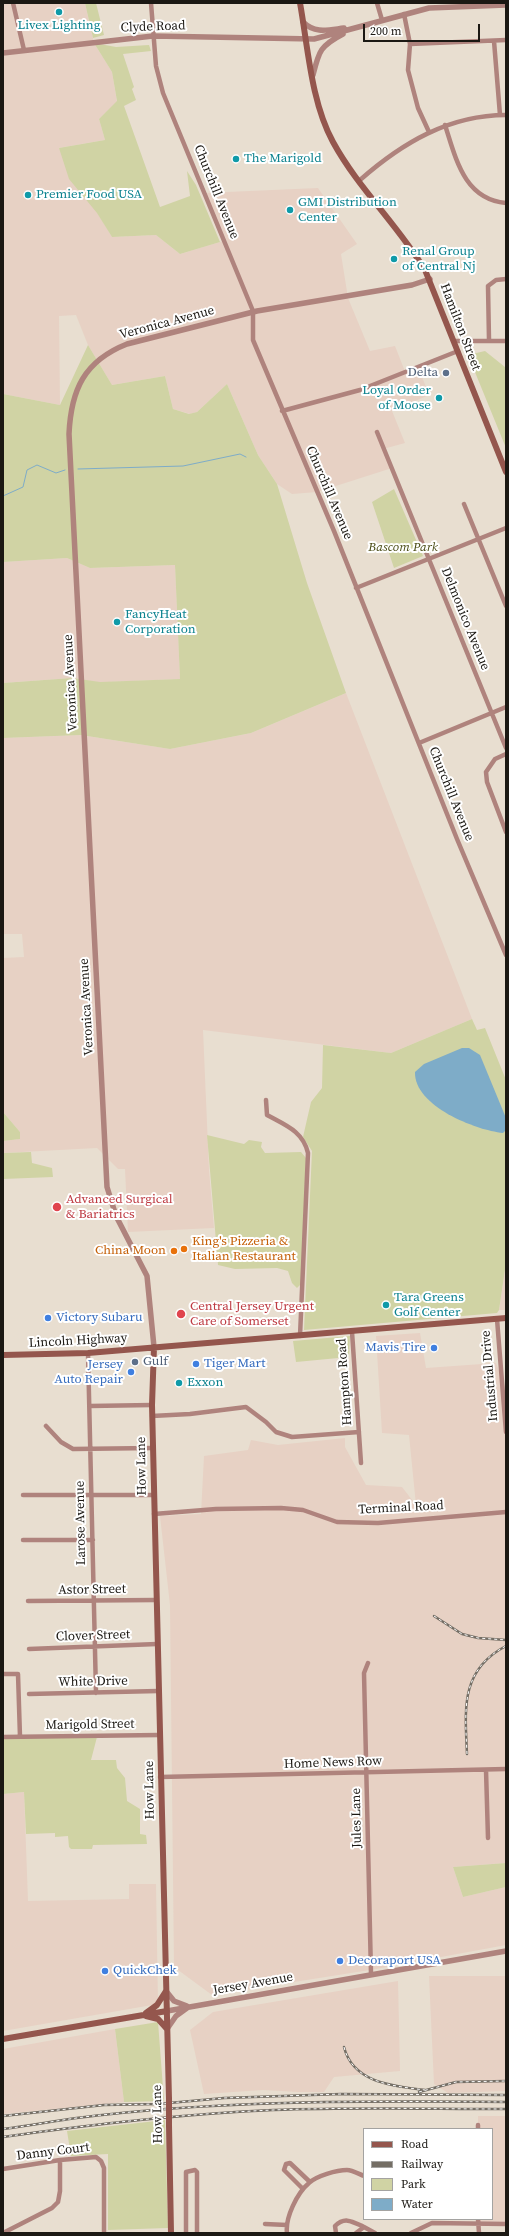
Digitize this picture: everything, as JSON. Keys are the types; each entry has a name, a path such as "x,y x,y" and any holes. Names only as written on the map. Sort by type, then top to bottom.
{"main road":[{"name":"Hamilton Street","path":"300,3 305,40 326,127 339,151 410,245 430,279 506,472"},
{"name":"Lincoln Highway","path":"3,1355 88,1353 506,1318"},
{"name":"How Lane","path":"154,1347 152,1416 171,2233"},
{"path":"142,2015 157,2006 166,1991"},
{"name":"Jersey Avenue","path":"3,2039 166,2010"},
{"path":"142,2015 158,2018 167,2029"}],"street":[{"path":"13,3 24,50"},
{"name":"Churchill Avenue","path":"151,3 158,74 163,93 253,313 253,340 334,531 506,955"},
{"path":"377,3 382,20"},
{"path":"303,22 313,29 320,31 362,25 404,14 441,7 506,5"},
{"path":"404,14 410,44 407,58 408,70 418,108 429,132"},
{"path":"313,75 318,54 322,47 330,41 362,25"},
{"name":"Clyde Road","path":"3,53 154,36 305,40 323,38 362,25"},
{"path":"410,44 506,40"},
{"path":"494,41 500,115"},
{"path":"360,180 396,151 429,132 445,125 506,115"},
{"path":"445,125 465,180 481,194 490,199 506,203"},
{"name":"Veronica Avenue","path":"154,1347 147,1276 116,1216 107,1188 69,434 70,415 78,386 93,364 111,351 127,344 253,313 412,284 430,279"},
{"path":"489,340 488,286 496,280 506,279"},
{"path":"454,341 489,340 506,342"},
{"path":"282,411 360,390 458,351"},
{"name":"Delmonico Avenue","path":"377,432 506,748"},
{"path":"464,504 506,606"},
{"path":"356,588 506,528"},
{"path":"419,743 506,707"},
{"path":"506,754 495,759 486,772 487,782 506,832"},
{"path":"266,1100 267,1116 297,1132 306,1146 308,1153 300,1336"},
{"name":"Industrial Drive","path":"496,1319 506,1432"},
{"name":"Hampton Road","path":"352,1332 361,1463"},
{"name":"Larose Avenue","path":"88,1353 96,1693"},
{"path":"90,1406 152,1405"},
{"name":"Hampton Road","path":"152,1416 190,1414 246,1407 266,1422 276,1432 292,1437 359,1432"},
{"path":"46,1426 61,1442 72,1448 153,1448"},
{"path":"23,1495 154,1495"},
{"name":"Terminal Road","path":"154,1514 216,1509 281,1508 303,1510 337,1522 378,1523 506,1512"},
{"path":"23,1540 93,1540"},
{"name":"Astor Street","path":"28,1601 156,1600"},
{"name":"Clover Street","path":"29,1649 157,1644"},
{"name":"Jules Lane","path":"368,1663 364,1673 370,1974"},
{"path":"3,1674 18,1674 20,1737"},
{"name":"White Drive","path":"29,1694 158,1691"},
{"name":"Marigold Street","path":"3,1737 159,1735"},
{"name":"Home News Row","path":"160,1777 506,1769"},
{"path":"486,1770 488,1838"},
{"name":"Jersey Avenue","path":"166,2010 506,1951"},
{"path":"166,1991 175,2002 189,2006"},
{"path":"167,2029 178,2014 189,2006"},
{"name":"Danny Court","path":"3,2170 60,2160 96,2156 104,2168 104,2233"},
{"path":"3,2233 52,2208 58,2202 60,2160"},
{"path":"303,2189 284,2170 286,2164 290,2163 294,2166 310,2182"},
{"path":"186,2233 186,2172 188,2170 195,2170 197,2172 197,2233"},
{"path":"287,2233 290,2213 303,2189 310,2182 339,2171 349,2170 363,2176"},
{"path":"336,2233 335,2226 340,2220 347,2220 375,2233"},
{"path":"411,2233 432,2221 506,2224"},
{"path":"478,2222 480,2233"},
{"path":"265,2224 287,2225"},
{"path":"356,2233 364,2227"}],"shaded area":[{"path":"3,3 85,3 94,43 112,72 117,102 99,119 105,140 59,148 112,237 156,235 180,254 223,241 204,193 318,188 357,244 341,254 348,298 370,351 395,346 406,374 419,369 429,395 392,411 405,443 383,449 392,468 317,492 292,494 277,484 258,455 227,384 197,412 190,414 173,409 165,376 112,385 88,345 76,315 59,316 60,405 3,394"},
{"path":"67,558 90,568 175,565 180,679 85,683 72,678 3,683 3,562"},
{"path":"346,693 472,1019 391,1053 203,1030 209,1170 214,1228 128,1232 125,1169 118,1169 97,1148 3,1153 3,1141 20,1139 20,1132 3,1112 3,958 24,957 22,934 3,934 3,738 81,735 170,749 251,733"},
{"path":"506,1263 506,1310 499,1310"},
{"path":"420,1333 426,1368 496,1363 506,1389 506,1863 453,1867 463,1897 506,1887 506,1945 376,1969 212,1995 174,1967 170,1605 160,1516 201,1514 204,1456 248,1450 251,1440 278,1445 345,1438 345,1447 366,1485 402,1487 416,1505 409,1435 382,1433 376,1336"},
{"path":"24,1792 28,1901 129,1899 129,1884 156,1884 158,2004 3,2031 3,1794"},
{"path":"429,1976 506,1976 506,2091 448,2093 434,2084"},
{"path":"398,1981 400,2071 334,2077 324,2092 263,2090 204,2094 190,2030 213,2012"},
{"path":"115,2029 124,2102 3,2114 3,2049"},
{"path":"478,2116 506,2116 506,2226 479,2226 479,2220 493,2220 493,2128 478,2128"}],"green space":[{"path":"85,3 96,3 104,35 93,38"},
{"path":"94,43 116,47 149,45 151,51 123,54 134,87 132,89 136,100 124,106 160,207 190,196 187,171 196,185 220,242 180,254 156,235 112,237 97,213 69,179 59,148 105,140 99,119 117,101 112,72"},
{"path":"88,345 112,385 165,376 173,409 189,414 197,412 227,384 258,455 277,484 307,583 346,693 251,733 170,749 81,735 3,738 3,683 72,678 100,682 180,679 175,565 90,568 67,558 3,562 3,394 60,405"},
{"path":"485,351 505,367 506,448 468,355"},
{"name":"Bascom Park","path":"394,489 423,556 394,568 372,502"},
{"path":"472,1019 477,1030 485,1028 506,1080 506,1263 499,1310 497,1313 304,1330 312,1151 303,1137 311,1102 322,1088 323,1045 391,1053"},
{"path":"3,1112 20,1132 20,1139 3,1141"},
{"path":"207,1135 244,1144 249,1140 262,1142 261,1147 265,1153 301,1152 306,1158 301,1284 297,1288 292,1283 288,1271 277,1268 235,1269 218,1265"},
{"path":"3,1150 4,1153 31,1152 32,1163 52,1168 53,1177 3,1179"},
{"path":"350,1336 349,1357 296,1362 293,1341"},
{"path":"3,1737 97,1737 91,1760 116,1760 117,1768 125,1778 127,1801 140,1809 140,1834 146,1835 147,1844 93,1845 92,1849 71,1849 69,1847 68,1836 55,1837 55,1833 26,1834 24,1792 3,1794"},
{"path":"506,1863 506,1887 463,1897 453,1867"},
{"path":"158,2022 164,2101 124,2102 115,2029"},
{"path":"165,2120 168,2228 108,2230 108,2154 71,2156 67,2131"}],"water":[{"path":"462,1048 469,1048 480,1055 506,1118 506,1130 503,1133 477,1127 448,1114 424,1095 417,1084 415,1072 424,1064"}],"waterway":[{"path":"78,469 183,466 240,454 246,457"},
{"path":"3,496 23,487 27,470 37,465 56,473 65,470"}],"railway":[{"path":"434,1616 462,1634 478,1638 506,1640"},
{"path":"467,1754 466,1706 468,1692 480,1667 491,1656 506,1646"},
{"path":"344,2047 349,2059 356,2068 365,2075 388,2084 425,2090"},
{"path":"419,2092 456,2082 506,2081"},
{"path":"3,2116 104,2105 158,2104 224,2098 341,2094 506,2095"},
{"path":"3,2129 90,2116 203,2106 304,2102 506,2102"},
{"path":"3,2137 138,2120 273,2110 390,2108 506,2109"}],"place":[{"name":"Livex Lighting","path":"59,12"},
{"name":"The Marigold","path":"236,159"},
{"name":"Premier Food USA","path":"28,195"},
{"name":"GMI Distribution Center","path":"290,210"},
{"name":"Renal Group of Central Nj","path":"394,259"},
{"name":"Delta","path":"446,373"},
{"name":"Loyal Order of Moose","path":"439,398"},
{"name":"FancyHeat Corporation","path":"117,622"},
{"name":"Advanced Surgical & Bariatrics","path":"57,1207"},
{"name":"King's Pizzeria & Italian Restaurant","path":"184,1249"},
{"name":"China Moon","path":"174,1251"},
{"name":"Tara Greens Golf Center","path":"386,1305"},
{"name":"Central Jersey Urgent Care of Somerset","path":"181,1314"},
{"name":"Victory Subaru","path":"48,1318"},
{"name":"Mavis Tire","path":"434,1348"},
{"name":"Gulf","path":"135,1362"},
{"name":"Tiger Mart","path":"196,1364"},
{"name":"Jersey Auto Repair","path":"131,1372"},
{"name":"Exxon","path":"179,1383"},
{"name":"Decoraport USA","path":"340,1961"},
{"name":"QuickChek","path":"105,1971"}]}
